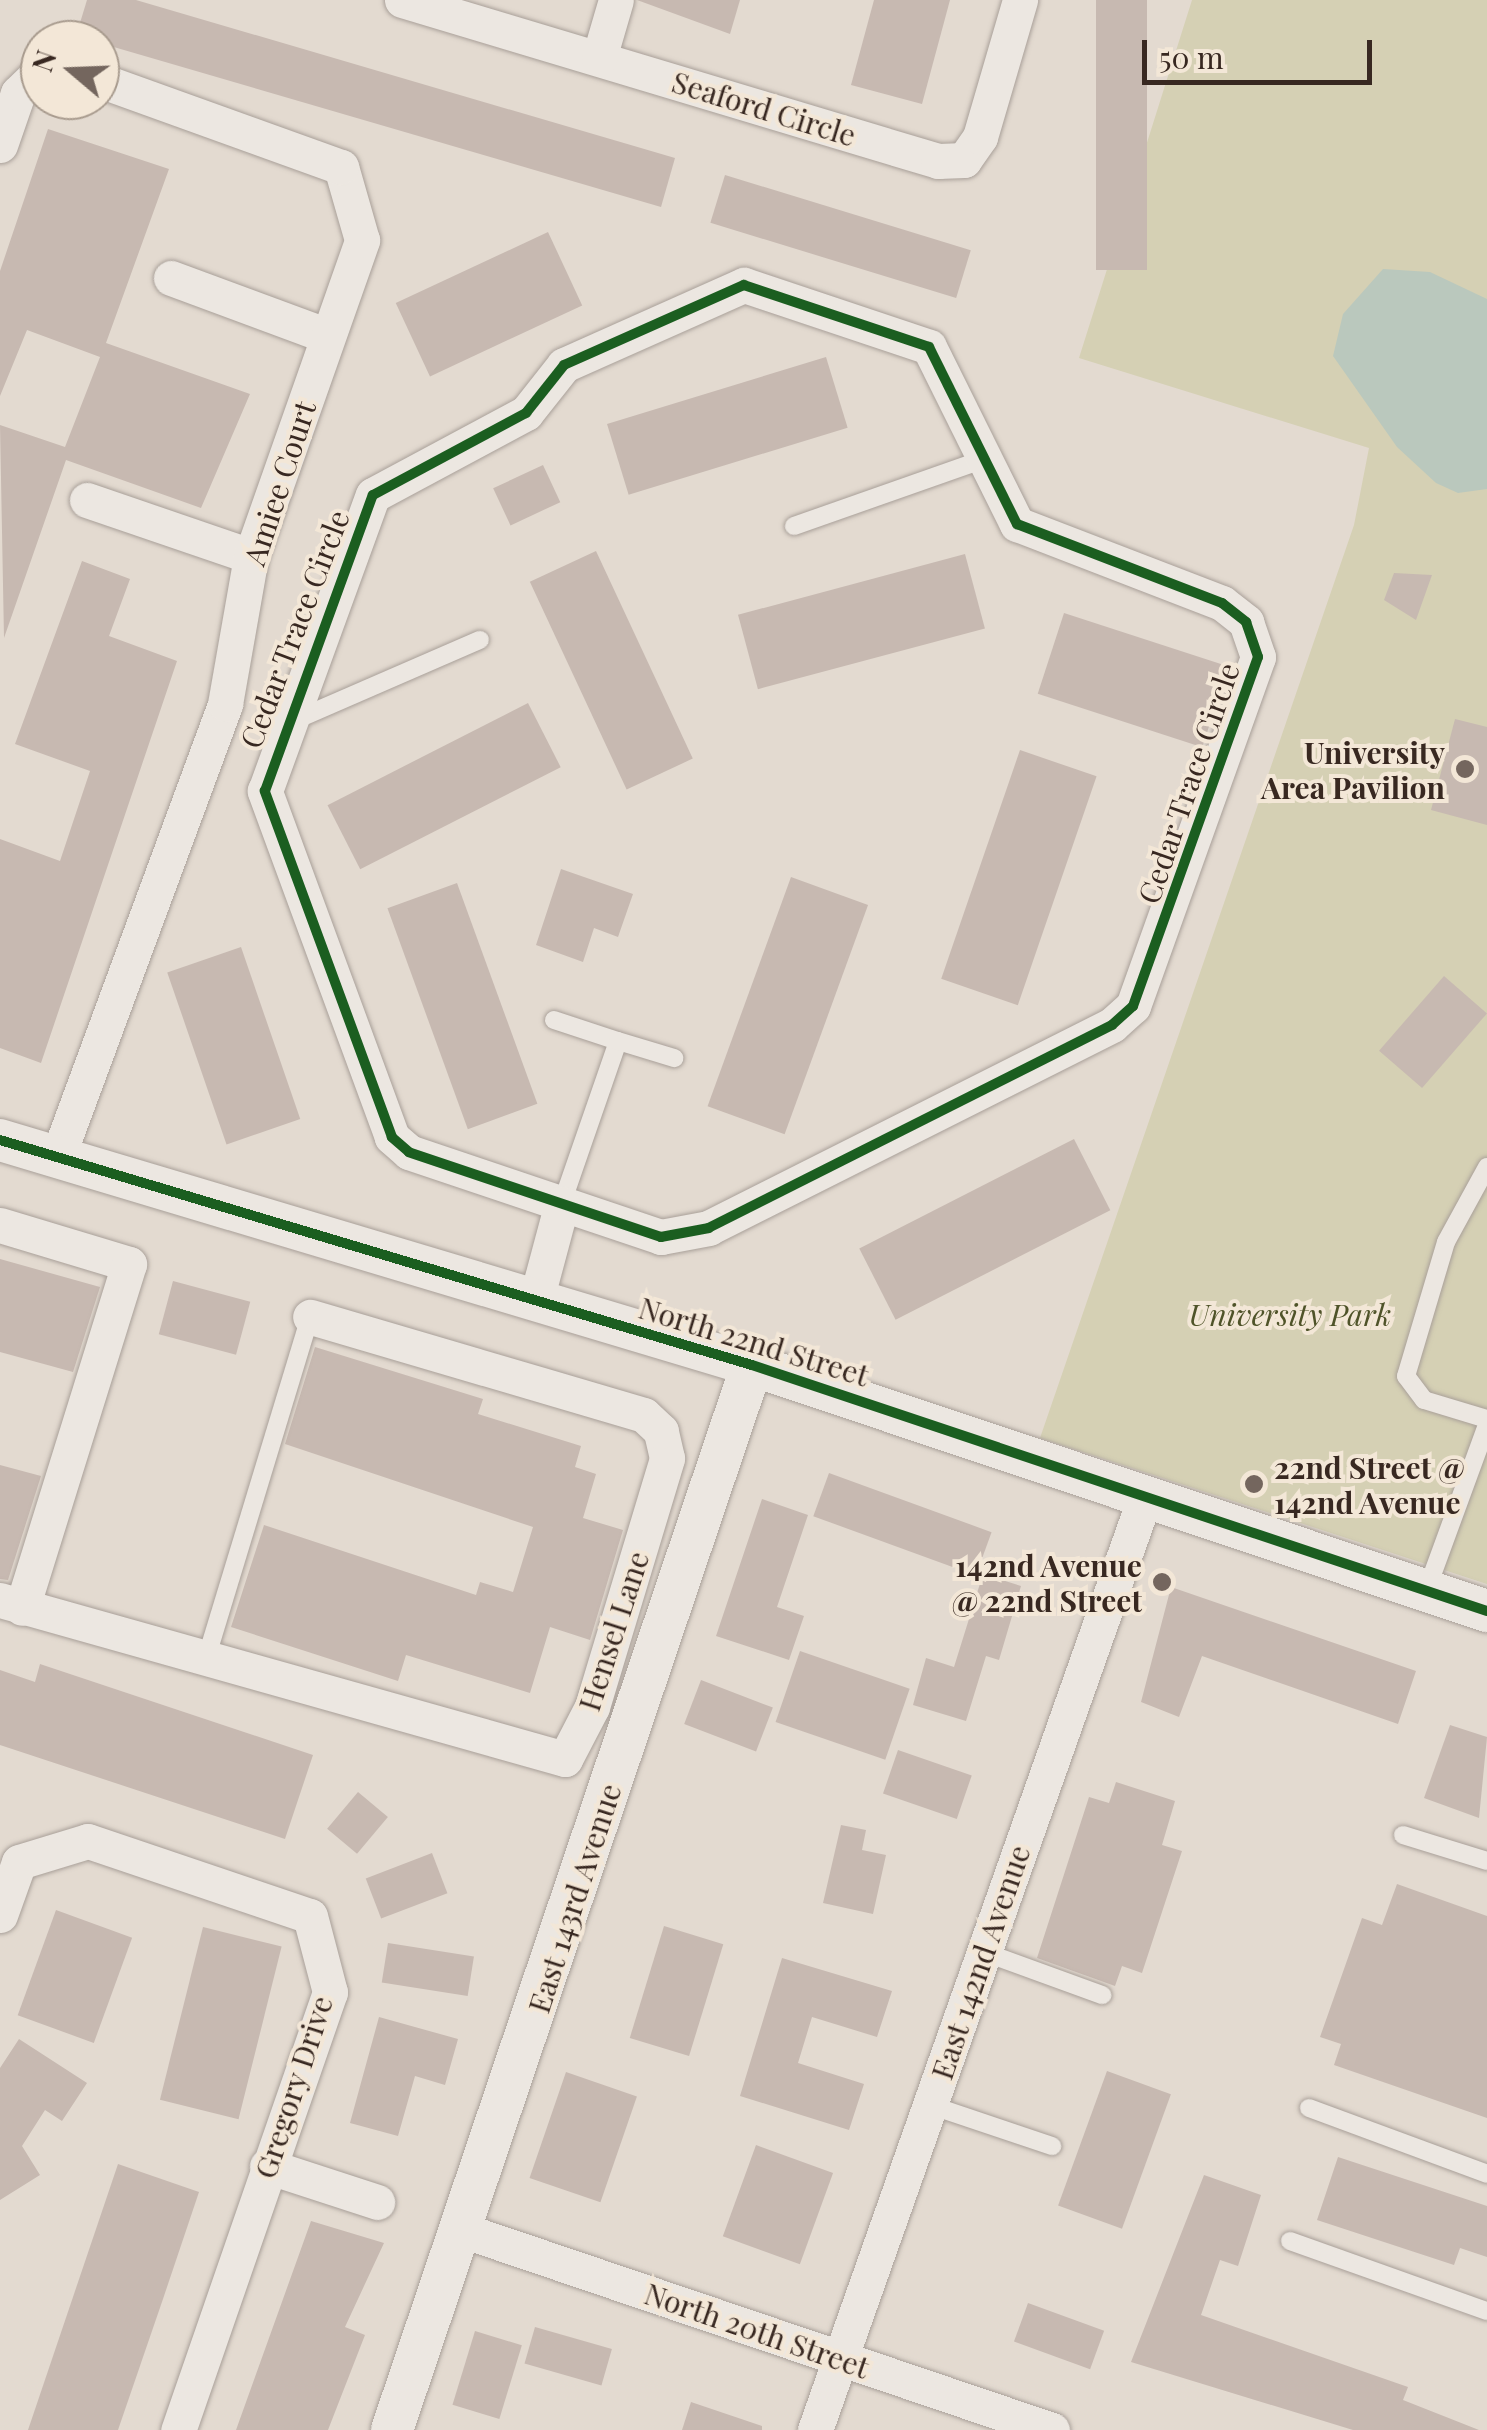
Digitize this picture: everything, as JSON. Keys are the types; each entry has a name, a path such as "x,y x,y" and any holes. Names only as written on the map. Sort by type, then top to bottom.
{"street":[{"name":"Seaford Circle","path":"402,0 938,161 964,160 980,137 1020,0"},
{"path":"599,58 616,0"},
{"name":"Amiee Court","path":"58,1156 225,704 251,556 362,240 341,167 120,87"},
{"path":"0,145 20,91"},
{"path":"170,278 328,336"},
{"name":"Cedar Trace Circle","path":"744,285 928,346 986,458 1017,524 1034,537 1222,603 1246,622 1258,657 1132,1006 1112,1025 709,1228 661,1237 408,1152 392,1137 265,791 286,723 373,494 526,413 564,365 744,285"},
{"path":"87,500 251,556"},
{"name":"North 22nd Street","path":"0,1140 752,1365 1487,1611"},
{"path":"536,1300 562,1203"},
{"path":"0,1225 129,1264 11,1604 615,1774"},
{"name":"Hensel Lane","path":"310,1318 644,1415 661,1431 668,1458 592,1707 565,1759"},
{"name":"East 143rd Avenue","path":"392,2430 752,1365"},
{"name":"East 142nd Avenue","path":"816,2430 1146,1494"},
{"name":"Gregory Drive","path":"0,1916 20,1862 88,1840 310,1916 330,1992 178,2430"},
{"path":"267,2166 377,2202"},
{"name":"North 20th Street","path":"462,2230 1052,2430"}],"lane":[{"path":"794,526 986,458"},
{"path":"286,723 480,640"},
{"path":"554,1020 674,1058"},
{"path":"562,1203 618,1041"},
{"path":"1426,1592 1487,1422 1424,1400 1406,1376 1446,1242 1487,1167"},
{"path":"206,1659 310,1318"},
{"path":"1404,1835 1487,1860"},
{"path":"984,1952 1102,1995"},
{"path":"930,2104 1052,2146"},
{"path":"1309,2108 1487,2174"},
{"path":"1290,2241 1487,2311"}],"green space":[{"name":"University Park","path":"1192,0 1487,0 1487,1584 1040,1438 1354,525 1369,448 1079,358"}],"shaded area":[{"path":"1383,269 1430,272 1487,299 1487,489 1458,493 1436,483 1397,447 1333,356 1343,314"}],"building":[{"path":"87,0 136,0 675,158 661,207 120,49 120,20 81,20"},
{"path":"637,0 740,0 730,34"},
{"path":"874,0 950,0 922,104 851,85"},
{"path":"1096,0 1147,0 1147,270 1096,270"},
{"path":"48,129 169,169 106,343 250,394 201,508 66,460 4,638 0,425 65,447 100,357 27,330 0,396 0,271"},
{"path":"725,175 971,250 956,298 710,223"},
{"path":"548,232 582,305 430,376 396,303"},
{"path":"826,357 848,428 629,495 607,424"},
{"path":"543,465 560,502 510,525 493,488"},
{"path":"596,551 693,759 627,789 530,582"},
{"path":"965,554 985,628 758,689 738,615"},
{"path":"82,561 130,579 109,636 177,661 41,1063 0,1048 0,839 60,861 90,771 15,744"},
{"path":"1394,573 1432,575 1416,620 1384,600"},
{"path":"1064,613 1229,666 1202,747 1038,694"},
{"path":"528,703 561,767 360,869 328,805"},
{"name":"University Area Pavilion","path":"1455,719 1487,727 1487,825 1431,810"},
{"path":"1020,750 1097,776 1018,1005 941,979"},
{"path":"561,869 633,894 618,937 594,928 583,962 536,945"},
{"path":"791,877 868,905 785,1134 708,1106"},
{"path":"457,883 537,1104 468,1129 387,908"},
{"path":"241,947 300,1119 227,1144 167,972"},
{"path":"1444,976 1487,1013 1422,1088 1379,1051"},
{"path":"1074,1139 1110,1210 896,1320 859,1248"},
{"path":"0,1259 100,1287 73,1372 0,1352"},
{"path":"173,1281 250,1302 236,1355 159,1334"},
{"path":"315,1347 483,1399 478,1414 581,1446 575,1467 596,1474 583,1518 623,1530 590,1640 550,1627 530,1693 406,1655 398,1681 231,1627 264,1525 476,1595 480,1582 513,1592 533,1527 285,1444"},
{"path":"0,1465 41,1476 8,1580 0,1579"},
{"path":"829,1473 992,1532 976,1575 813,1516"},
{"path":"762,1499 808,1515 777,1607 804,1616 789,1660 716,1636"},
{"path":"983,1574 1021,1586 999,1660 986,1656 966,1721 913,1705 926,1658 954,1667"},
{"path":"1171,1587 1416,1671 1398,1724 1202,1656 1179,1717 1141,1702"},
{"path":"800,1651 910,1689 885,1760 776,1722"},
{"path":"40,1664 313,1755 285,1839 0,1745 0,1670 35,1682"},
{"path":"701,1680 773,1708 756,1751 684,1724"},
{"path":"1450,1725 1487,1737 1479,1818 1424,1798"},
{"path":"898,1750 972,1775 957,1819 883,1793"},
{"path":"1116,1782 1175,1801 1162,1845 1182,1851 1142,1973 1122,1966 1115,1986 1037,1958 1089,1797 1109,1803"},
{"path":"358,1792 388,1817 357,1854 327,1829"},
{"path":"841,1825 866,1830 862,1850 886,1855 873,1914 823,1903"},
{"path":"432,1853 447,1893 381,1919 366,1878"},
{"path":"1397,1884 1487,1916 1487,2118 1334,2065 1341,2044 1320,2037 1362,1918 1382,1925"},
{"path":"56,1910 132,1938 94,2043 18,2015"},
{"path":"664,1926 723,1944 689,2056 630,2038"},
{"path":"203,1927 282,1947 239,2119 160,2100"},
{"path":"388,1943 474,1957 468,1996 382,1983"},
{"path":"782,1958 892,1991 877,2037 812,2017 798,2063 864,2084 849,2130 740,2096"},
{"path":"379,2017 458,2039 445,2085 415,2076 398,2136 350,2123"},
{"path":"19,2039 87,2083 62,2121 45,2110 22,2146 40,2175 0,2200 0,2068"},
{"path":"1107,2071 1171,2094 1122,2229 1058,2205"},
{"path":"566,2072 637,2096 600,2202 530,2178"},
{"path":"756,2145 833,2173 800,2264 723,2236"},
{"path":"1338,2157 1487,2206 1487,2257 1460,2248 1454,2265 1317,2220"},
{"path":"118,2164 199,2192 164,2296 118,2430 28,2430"},
{"path":"1204,2175 1261,2195 1238,2266 1220,2260 1201,2315 1408,2387 1403,2400 1479,2430 1353,2430 1131,2362"},
{"path":"311,2221 384,2243 345,2327 365,2335 328,2430 236,2430"},
{"path":"1028,2303 1104,2331 1090,2369 1014,2342"},
{"path":"535,2327 612,2349 601,2386 525,2364"},
{"path":"475,2331 522,2345 499,2419 452,2405"},
{"path":"691,2402 762,2426 762,2430 682,2430"}],"cycle path":[{"path":"744,285 929,347 1017,524 1222,603 1246,622 1258,657 1133,1006 1112,1025 709,1228 661,1237 409,1152 392,1137 265,791 373,495 526,413 564,365 744,285"},
{"path":"0,1140 752,1365 1487,1611"}],"place":[{"name":"University Area Pavilion","path":"1465,769"},
{"name":"22nd Street @ 142nd Avenue","path":"1254,1484"},
{"name":"142nd Avenue @ 22nd Street","path":"1162,1582"}]}
